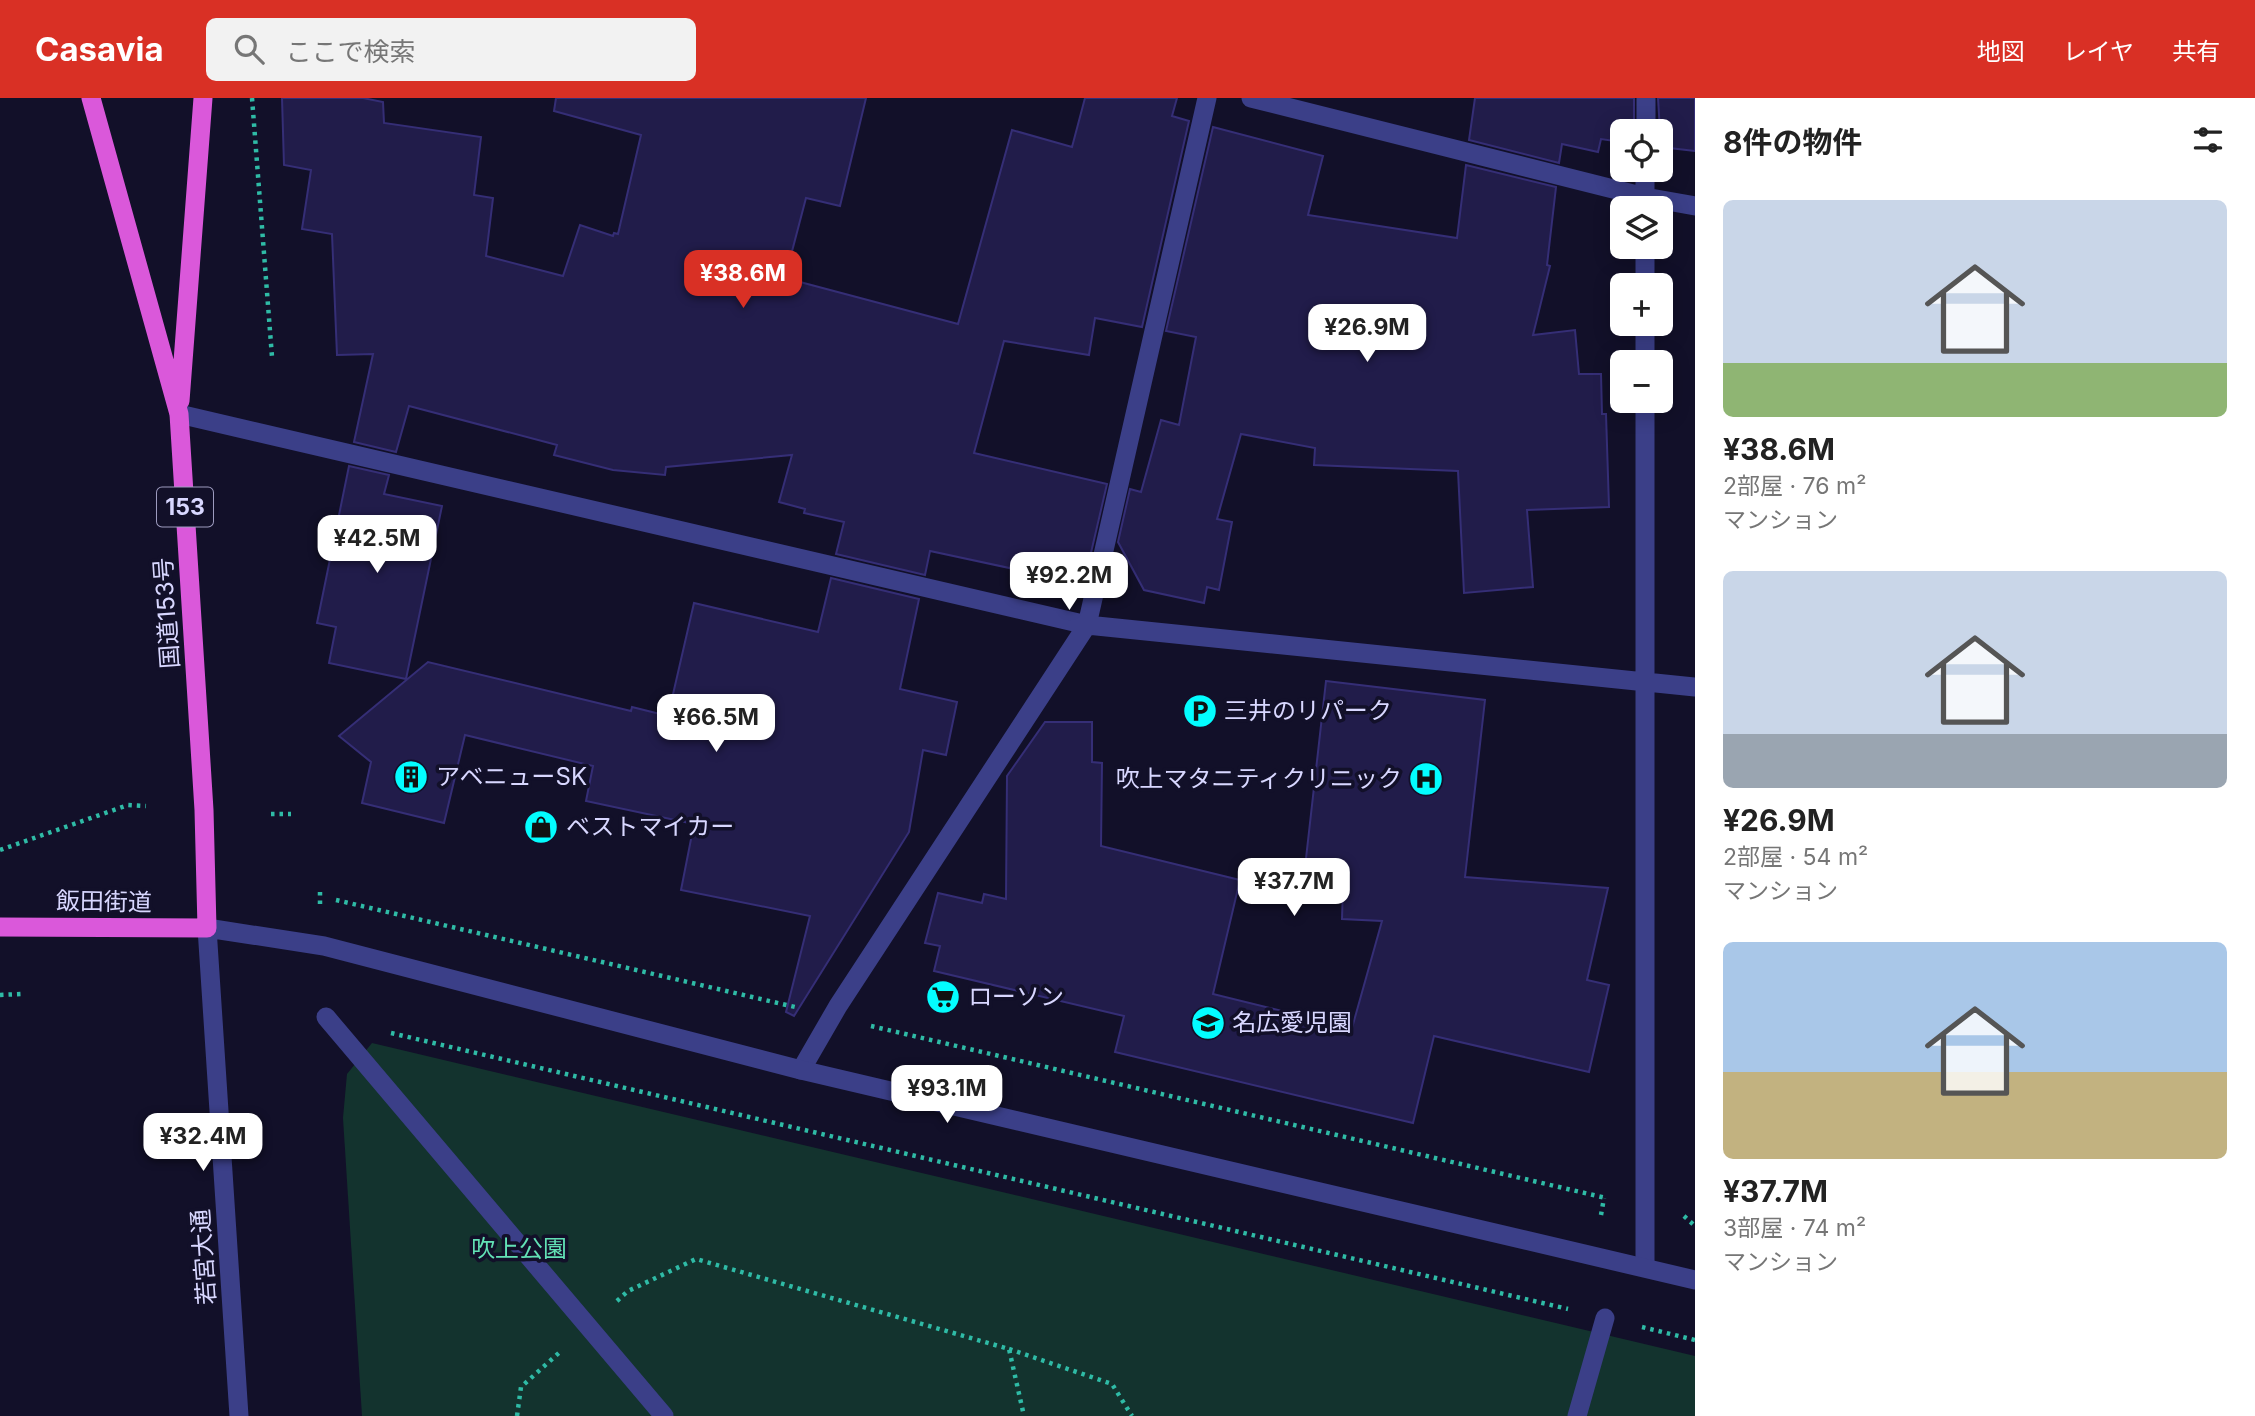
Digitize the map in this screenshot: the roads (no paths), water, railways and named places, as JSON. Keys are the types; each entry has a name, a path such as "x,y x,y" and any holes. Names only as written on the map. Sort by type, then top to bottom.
{"highway":[{"name":"国道153号","path":"91,98 179,414 204,810 207,928"},
{"path":"179,414 203,98"},
{"name":"飯田街道","path":"8,926 207,928"}],"street":[{"path":"801,1070 838,1006 1087,625 1207,98"},
{"path":"1251,98 1619,196"},
{"path":"1646,98 1646,119"},
{"path":"1673,205 1695,206"},
{"path":"1645,413 1645,1267"},
{"path":"179,414 1087,625 1695,687"},
{"path":"207,928 324,946 801,1070 1695,1280"},
{"name":"若宮大通","path":"207,928 239,1416"},
{"path":"326,1017 664,1416"},
{"path":"1577,1416 1605,1318"}],"place":[{"name":"三井のリパーク","path":"1200,711"},
{"name":"アベニューSK","path":"411,777"},
{"name":"吹上マタニティクリニック","path":"1426,779"},
{"name":"ベストマイカー","path":"541,827"},
{"name":"ローソン","path":"943,997"},
{"name":"名広愛児園","path":"1208,1023"}],"park label":[{"name":"吹上公園","path":"519,1249"}]}
